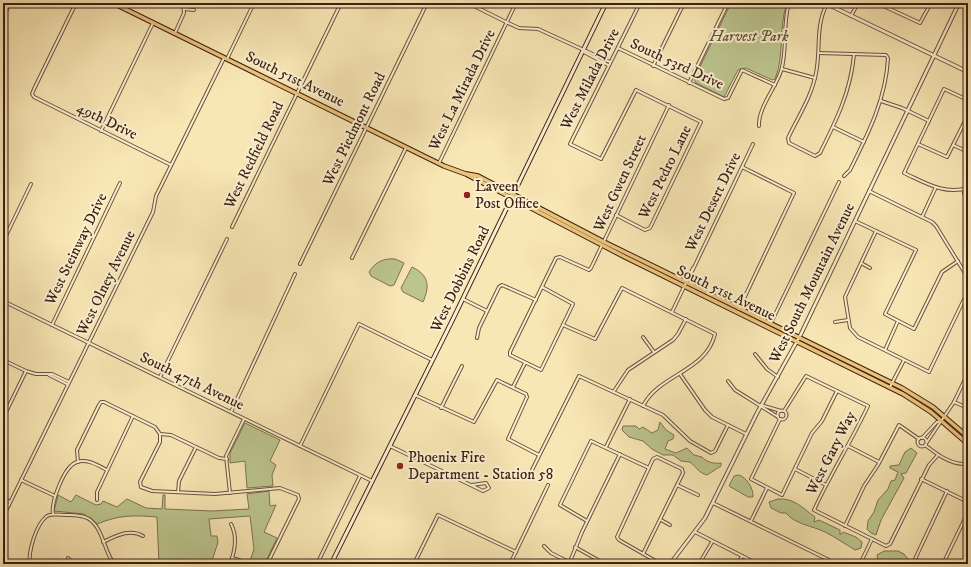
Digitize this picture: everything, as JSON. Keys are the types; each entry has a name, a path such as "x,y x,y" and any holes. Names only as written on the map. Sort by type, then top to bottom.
{"main road":[{"name":"South 51st Avenue","path":"114,3 438,164 466,174 478,176 554,219 796,341 891,386 920,398 945,416 968,436"},
{"name":"West Dobbins Road","path":"331,564 414,394 463,299 606,3"},
{"name":"South 51st Avenue","path":"513,196 576,226 603,244"},
{"path":"554,219 558,219 571,226 576,226"},
{"name":"South 51st Avenue","path":"738,311 771,324 891,386 942,420 968,444"}],"street":[{"path":"3,18 10,3"},
{"name":"49th Drive","path":"76,3 34,89 34,97 171,165"},
{"path":"175,33 184,9 183,3"},
{"name":"West Olney Avenue","path":"3,517 153,212 156,196 171,165 254,3"},
{"name":"West Redfield Road","path":"232,227 341,3"},
{"name":"West Piedmont Road","path":"300,264 427,3"},
{"path":"468,3 519,28 538,29 608,65"},
{"name":"West La Mirada Drive","path":"438,164 516,3"},
{"name":"West Milada Drive","path":"640,3 570,144 601,159 636,90 669,105"},
{"path":"653,66 684,3"},
{"path":"689,83 728,3"},
{"path":"759,126 760,117 782,69 785,21 789,3"},
{"path":"851,16 858,3"},
{"path":"877,3 920,23 931,3"},
{"name":"West South Mountain Avenue","path":"670,564 695,532 713,503 761,405 799,338 959,3"},
{"path":"854,54 848,90 833,127 818,155 802,149 788,141 815,78 819,53 819,24 826,4 968,72"},
{"path":"184,9 194,10"},
{"path":"101,131 153,23"},
{"name":"South 53rd Drive","path":"618,48 653,66 726,99 742,70 775,85"},
{"path":"583,51 589,52 610,62"},
{"path":"819,53 888,56 887,72 881,101 864,142 850,170 844,176"},
{"path":"782,69 815,78"},
{"path":"968,100 944,90 904,173 944,190 968,188"},
{"path":"881,101 929,121"},
{"name":"West Pedro Lane","path":"616,215 648,230 701,122 669,105"},
{"name":"West Gwen Street","path":"542,287 558,257 589,270 603,244 669,105"},
{"path":"918,144 947,157 968,115"},
{"path":"833,127 864,142"},
{"name":"West Desert Drive","path":"672,312 753,144"},
{"path":"953,145 966,151"},
{"path":"352,258 406,148"},
{"path":"738,311 794,193 742,167"},
{"path":"771,324 839,182"},
{"name":"West Steinway Drive","path":"52,325 120,183"},
{"path":"3,242 31,184"},
{"path":"922,217 936,187"},
{"path":"963,189 968,207"},
{"path":"869,191 922,217 936,226 968,276"},
{"path":"855,221 916,250 885,314 914,329 942,272 958,261"},
{"path":"876,231 845,297 848,320 855,335 929,372 967,299 968,292"},
{"path":"160,377 227,239"},
{"path":"860,263 870,268"},
{"path":"230,412 295,274"},
{"path":"477,338 479,328 487,311 499,287 502,285 536,300"},
{"path":"542,287 574,304 541,370 510,355 542,287"},
{"path":"563,325 594,339 622,288 715,334 703,358 652,392 643,406"},
{"path":"463,299 487,311"},
{"name":"South 47th Avenue","path":"3,301 372,481"},
{"path":"614,392 624,374 676,337 686,319"},
{"path":"835,322 848,320"},
{"path":"885,350 898,321"},
{"path":"300,446 359,324 432,360"},
{"path":"643,337 654,352"},
{"path":"755,354 767,369 778,377"},
{"path":"3,360 26,371 49,375 68,383"},
{"path":"891,386 904,360"},
{"path":"513,388 525,363"},
{"path":"442,408 462,366"},
{"path":"3,418 26,371"},
{"path":"925,445 954,402 968,373"},
{"path":"680,374 705,410 712,417 746,434"},
{"path":"532,470 579,376 630,399 667,418 693,444 714,453 728,425"},
{"path":"806,376 837,391 822,421 812,433 782,495 751,479 779,418 778,414 783,411 806,376"},
{"path":"414,394 474,422 497,380 527,396 508,439 539,455"},
{"path":"728,381 735,390 761,405 779,418 784,419 786,417 783,411 761,405"},
{"name":"West Gary Way","path":"837,391 868,406 848,446 837,462 814,510 845,526"},
{"path":"606,447 630,399"},
{"path":"78,462 77,450 101,402 155,427 160,434 160,442 139,485 152,491 178,492 230,493 280,488 299,497 270,558 264,564"},
{"path":"954,402 968,408"},
{"path":"97,500 97,492 133,416"},
{"path":"230,493 227,459 228,452 244,419"},
{"path":"942,420 937,422 920,439 919,445 925,445 938,455 955,464 963,464"},
{"path":"927,442 925,439 920,439 899,425 864,486 845,526 888,546 921,479 929,465 938,455"},
{"path":"160,434 172,435 219,458 227,459"},
{"path":"588,521 560,505 591,441 649,468"},
{"path":"389,445 472,486 483,491 489,488 486,483 472,486"},
{"path":"848,446 879,462"},
{"path":"178,492 179,481 196,447"},
{"path":"544,546 551,553 569,563 575,547 620,454"},
{"path":"644,554 683,471 655,458 617,537 644,554 661,564"},
{"path":"53,514 52,503 67,470 78,462 88,462 107,470"},
{"path":"795,469 826,484"},
{"path":"317,564 360,476"},
{"path":"921,479 968,502"},
{"path":"21,480 55,496"},
{"path":"510,564 548,485"},
{"path":"677,485 698,495"},
{"path":"751,521 767,488"},
{"path":"924,564 914,559 946,491"},
{"path":"3,498 10,503"},
{"path":"3,502 10,503"},
{"path":"713,503 837,564"},
{"path":"943,564 968,512"},
{"path":"29,564 31,545 46,517 53,514 77,515 88,518 94,525 109,558 114,564"},
{"path":"414,564 438,514 516,552"},
{"path":"660,520 670,525"},
{"path":"230,564 235,540 234,530 231,524"},
{"path":"103,542 127,533 135,532 144,536"},
{"path":"695,532 712,542 758,564"},
{"path":"860,564 872,539"},
{"path":"699,564 712,542"},
{"path":"575,547 605,564"},
{"path":"738,564 742,556"},
{"path":"68,558 74,564"},
{"path":"232,558 252,564"}],"green space":[{"name":"Harvest Park","path":"731,3 787,3 784,12 780,61 775,79 772,80 746,68 738,70 724,97 696,83 694,79"},
{"path":"387,259 395,259 404,263 394,285 390,286 371,276 369,272 377,263"},
{"path":"412,267 418,270 425,277 427,291 423,302 403,292 401,288"},
{"path":"660,422 666,430 674,435 673,439 668,441 665,449 676,453 687,448 694,455 702,457 710,462 721,463 721,466 707,475 704,474 690,462 681,461 673,455 663,455 652,449 643,441 629,437 622,430 623,426 636,426 639,429 643,427 652,433 658,430"},
{"path":"245,423 280,440 270,461 276,465 272,475 273,486 247,488 245,461 230,463 230,453"},
{"path":"911,448 917,453 906,473 901,474 904,478 881,520 876,535 871,533 867,529 868,521 874,512 878,500 888,489 891,481 895,480 898,472 890,468 890,466 899,465 905,452"},
{"path":"738,475 749,483 753,497 748,497 729,486 734,476"},
{"path":"269,491 270,506 276,505 264,532 277,538 267,559 260,563 250,561 254,549 250,516 209,519 211,536 217,536 218,542 211,564 173,562 159,564 157,517 126,516 97,524 84,514 54,511 58,495 71,502 76,495 96,505 101,504 103,501 117,507 127,499 146,508 162,509 163,495 165,495 165,509 212,511 249,509 247,494"},
{"path":"778,499 789,500 798,504 815,517 814,522 819,520 840,530 840,535 843,532 856,537 862,542 861,548 855,550 825,532 794,520 786,513 781,513 771,508 769,502"},
{"path":"884,551 898,551 904,554 912,564 887,564 878,561 877,555"}],"place":[{"name":"Laveen Post Office","path":"467,195"},
{"name":"Phoenix Fire Department - Station 58","path":"400,466"}]}
